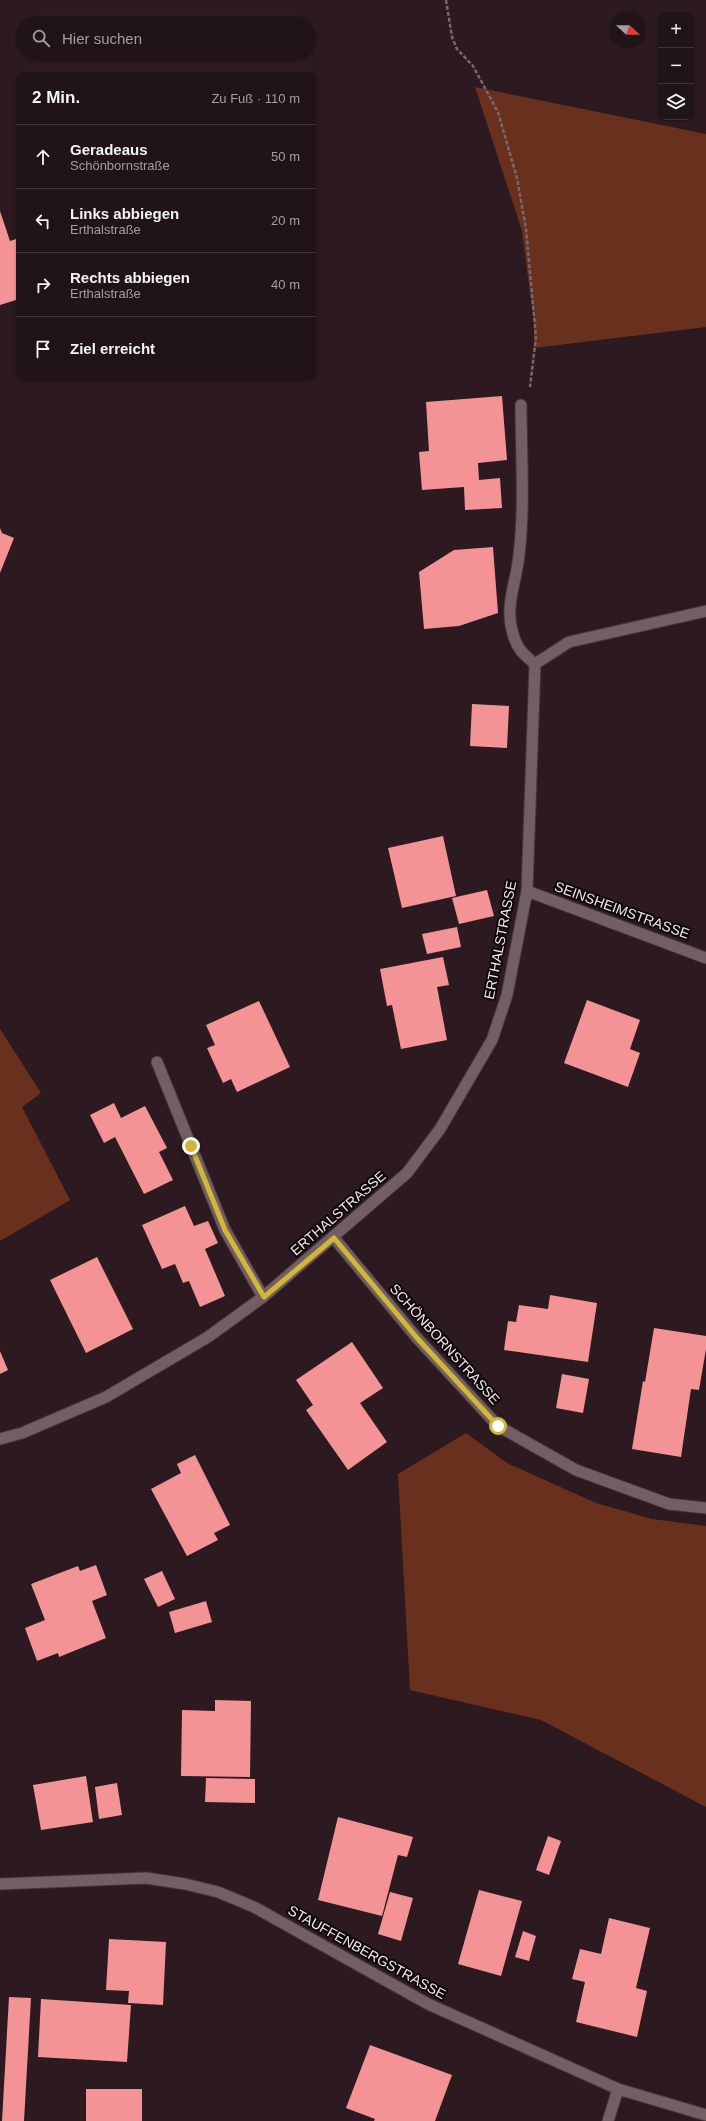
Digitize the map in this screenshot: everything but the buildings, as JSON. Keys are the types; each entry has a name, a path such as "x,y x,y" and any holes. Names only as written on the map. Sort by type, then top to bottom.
{"street":[{"path":"521,405 522,497 519,555 511,598 511,629 518,650 535,664 569,642 706,611"},
{"name":"ERTHALSTRASSE","path":"0,1439 22,1433 106,1397 208,1337 264,1297 334,1238 407,1173 440,1128 492,1040 507,995 527,891 535,664"},
{"name":"SEINSHEIMSTRASSE","path":"527,891 706,958"},
{"path":"157,1062 225,1230 264,1297"},
{"name":"SCHÖNBORNSTRASSE","path":"334,1238 417,1338 498,1426 576,1470 670,1504 706,1508"},
{"name":"STAUFFENBERGSTRASSE","path":"0,1884 146,1878 185,1884 218,1892 254,1907 428,2004 618,2089 706,2115"},
{"path":"608,2121 618,2089"}],"path":[{"path":"446,0 452,37 457,49 473,66 498,112 517,178 526,229 536,337 529,395 521,405"}],"shaded area":[{"path":"475,87 706,134 706,327 534,348 534,323 522,231"},
{"path":"0,1029 41,1093 22,1107 70,1200 0,1241"},
{"path":"466,1433 507,1463 596,1503 652,1519 706,1526 706,1807 541,1720 410,1690 398,1474"}],"route":[{"path":"191,1146 225,1230 264,1297 334,1238 417,1338 498,1426"}]}
